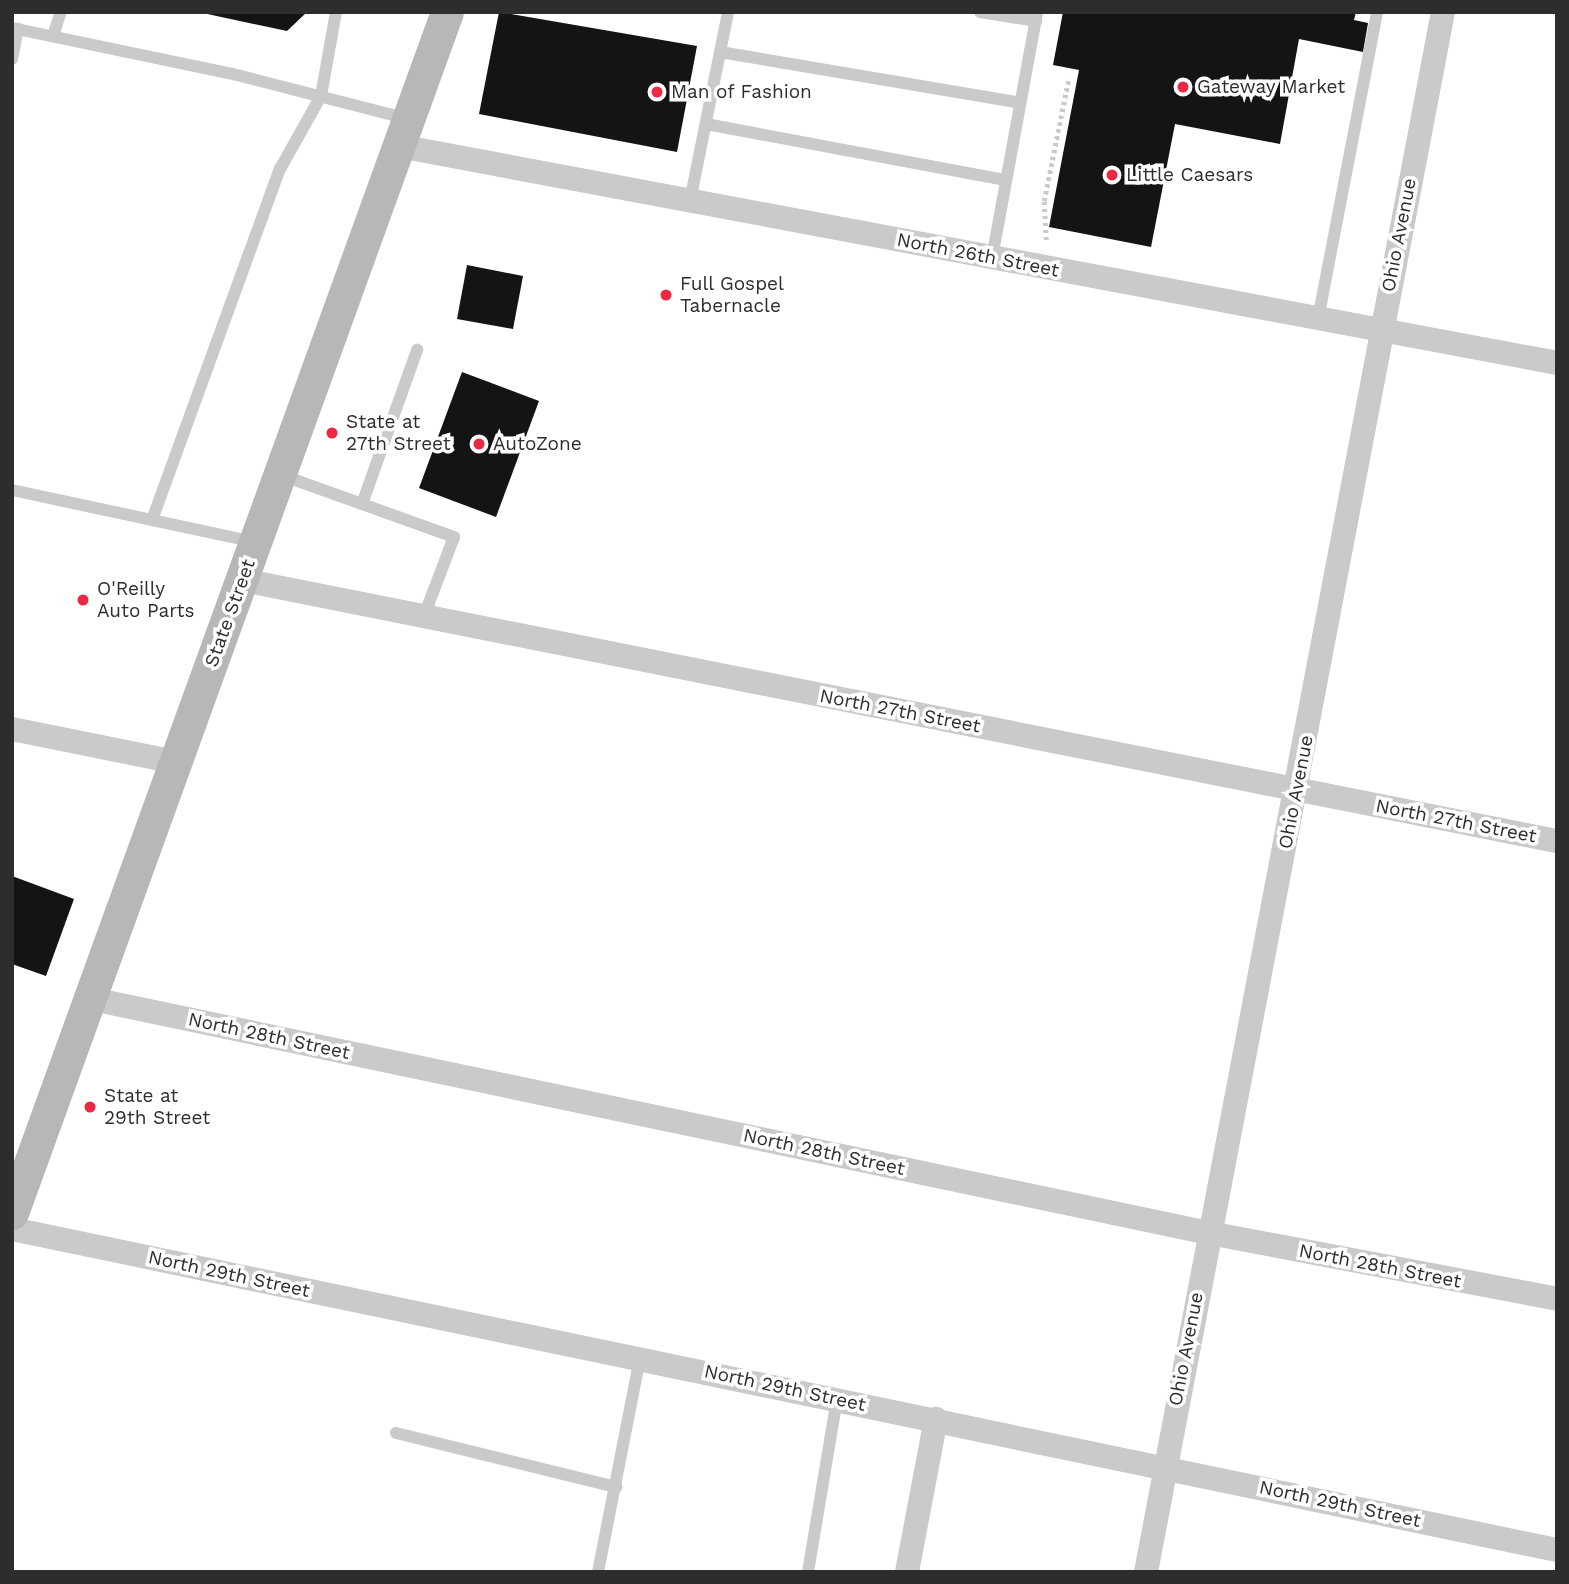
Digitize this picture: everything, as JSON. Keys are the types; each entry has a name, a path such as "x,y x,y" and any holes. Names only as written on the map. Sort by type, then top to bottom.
{"main road":[{"name":"State Street","path":"12,1213 92,999 447,12"}],"street":[{"name":"Ohio Avenue","path":"1146,1572 1163,1466 1297,789 1381,330 1443,12"},
{"name":"North 26th Street","path":"404,133 690,201 1557,363"},
{"name":"North 27th Street","path":"243,580 1557,841"},
{"path":"12,729 176,762"},
{"name":"North 28th Street","path":"92,999 1209,1233 1557,1299"},
{"name":"North 29th Street","path":"12,1229 1557,1550"},
{"path":"908,1572 936,1419"}],"lane":[{"path":"53,36 61,12"},
{"path":"152,520 280,169 321,96 336,12"},
{"path":"690,201 728,12"},
{"path":"980,12 1036,17 992,258"},
{"path":"1318,319 1377,12"},
{"path":"12,59 15,29 53,36 321,96 404,133"},
{"path":"720,52 1020,103"},
{"path":"706,124 1006,180"},
{"path":"362,504 417,350"},
{"path":"280,474 454,537 424,616"},
{"path":"12,490 256,542"},
{"path":"598,1572 640,1358"},
{"path":"808,1572 836,1399"},
{"path":"396,1433 615,1488"}],"path":[{"path":"1046,241 1044,201 1069,77"}],"building":[{"path":"198,12 307,12 287,31"},
{"path":"499,12 697,46 677,152 479,114"},
{"name":"Gateway Market","path":"1063,12 1356,12 1354,20 1368,23 1363,52 1299,39 1280,144 1175,124 1151,247 1049,227 1079,70 1053,65"},
{"path":"467,265 523,276 513,329 457,319"},
{"name":"AutoZone","path":"462,372 539,401 496,517 419,488"},
{"path":"12,876 74,899 46,976 12,964"}],"place":[{"name":"Gateway Market","path":"1183,87"},
{"name":"Man of Fashion","path":"657,92"},
{"name":"Little Caesars","path":"1112,175"},
{"name":"Full Gospel Tabernacle","path":"666,295"},
{"name":"State at 27th Street","path":"332,433"},
{"name":"AutoZone","path":"479,444"},
{"name":"O'Reilly Auto Parts","path":"83,600"},
{"name":"State at 29th Street","path":"90,1107"}]}
